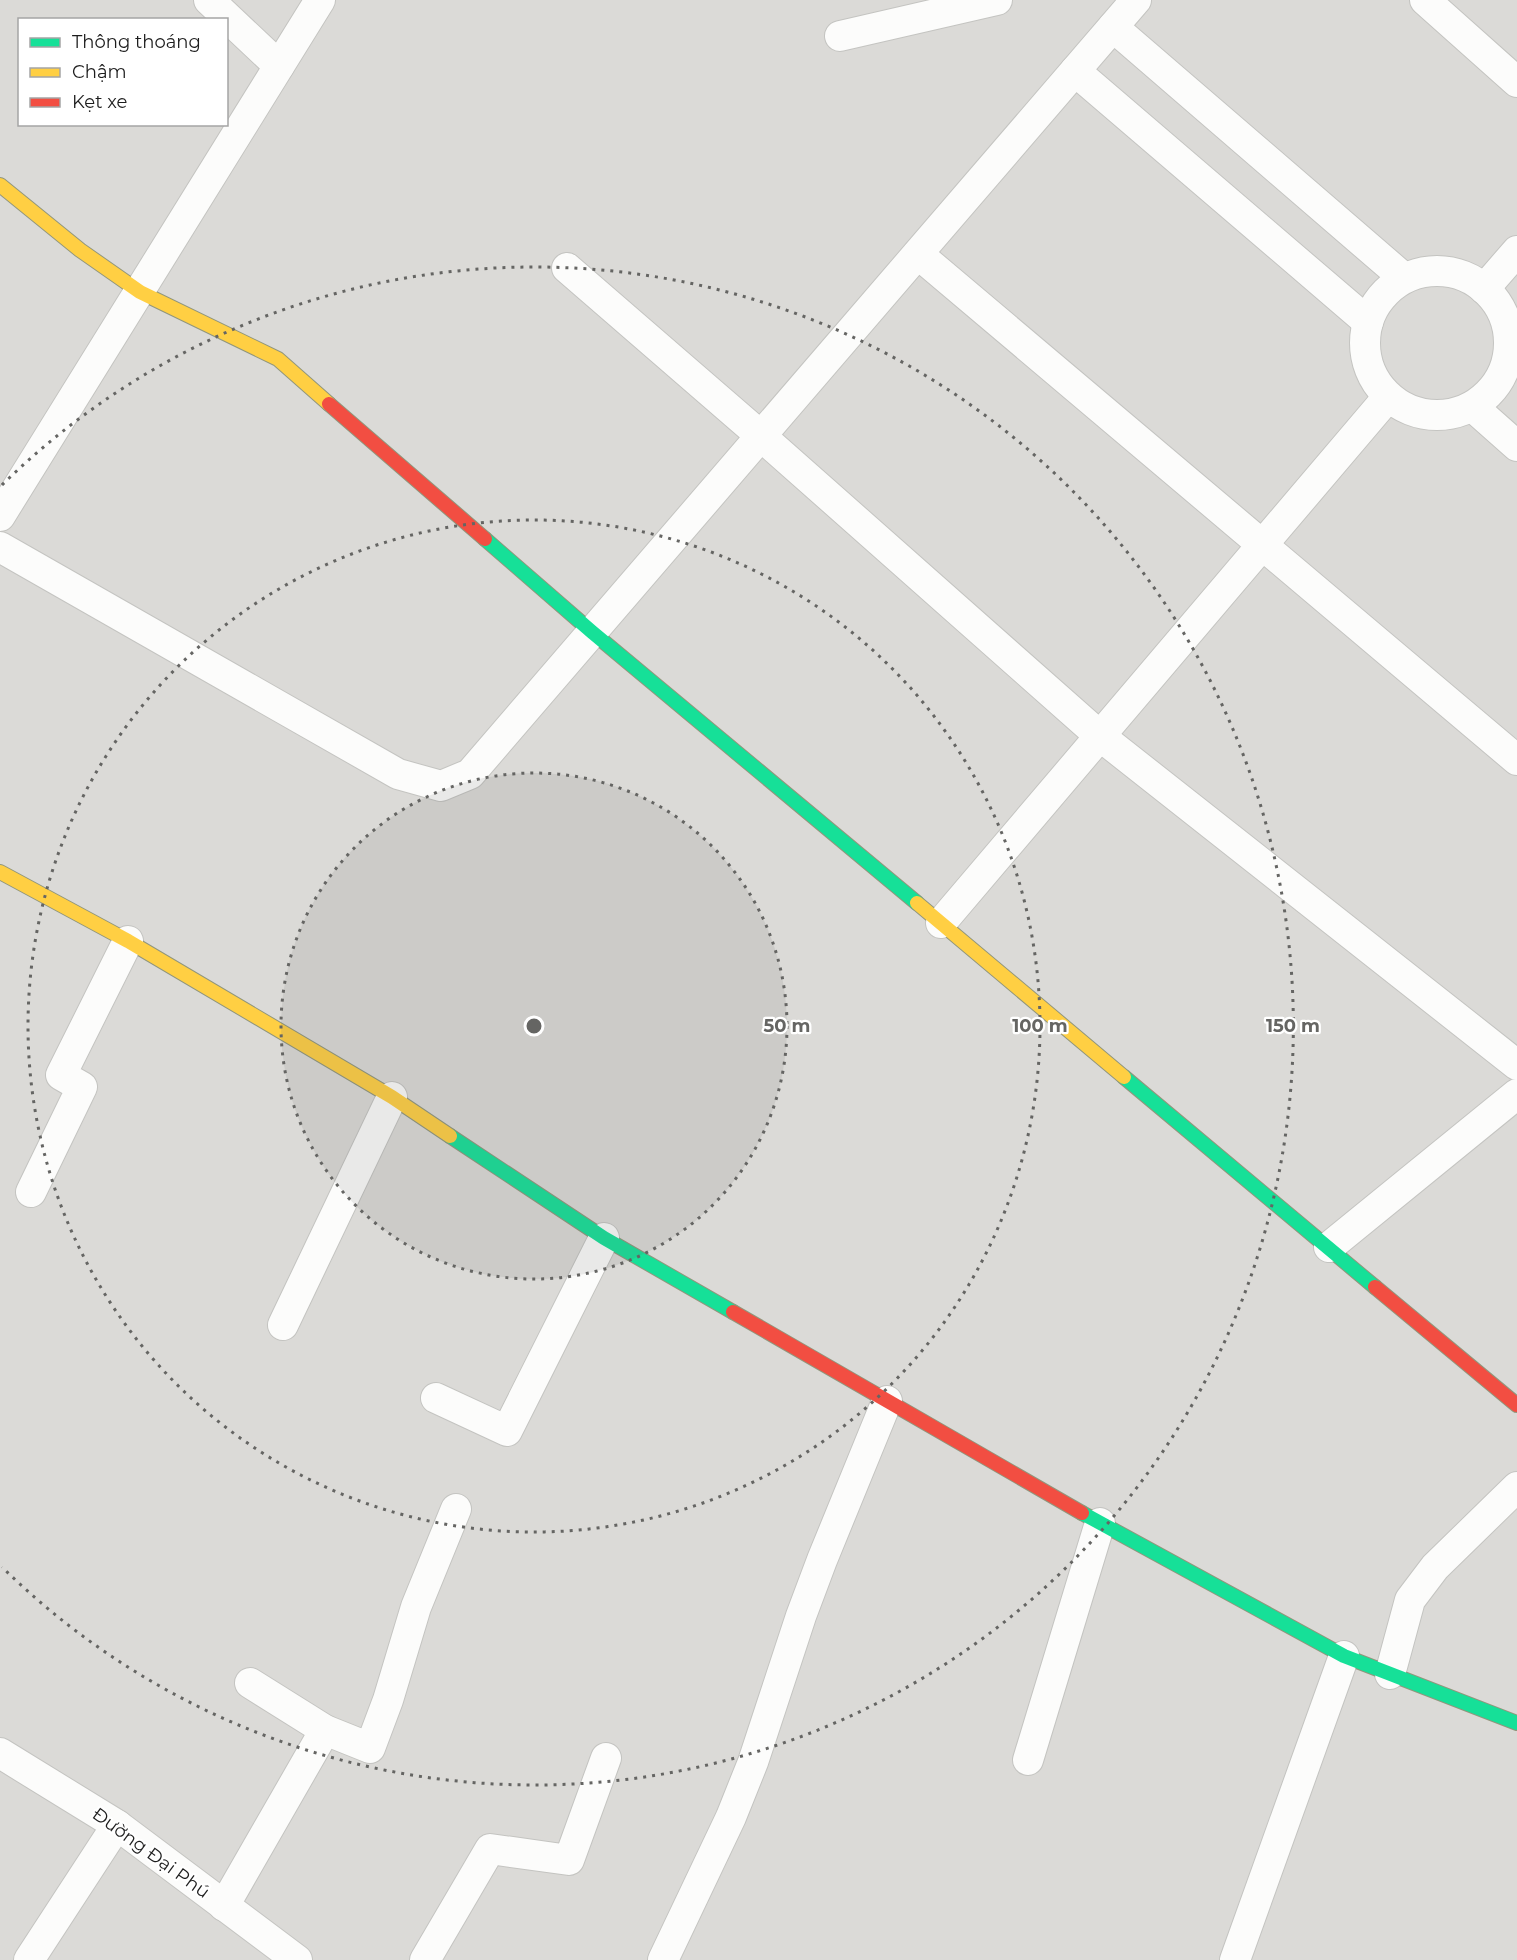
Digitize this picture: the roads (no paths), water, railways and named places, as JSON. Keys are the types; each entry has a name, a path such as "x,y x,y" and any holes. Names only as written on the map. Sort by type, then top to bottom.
{"street":[{"path":"209,0 279,66"},
{"path":"0,516 320,0"},
{"path":"840,36 998,0"},
{"path":"0,548 398,774 441,786 470,774 1136,0"},
{"path":"1425,0 1517,82"},
{"path":"1113,27 1404,278"},
{"path":"1074,71 1368,322"},
{"path":"0,185 80,250 140,292 278,358 592,632 1517,1405"},
{"path":"1484,289 1517,250"},
{"path":"918,254 1517,760"},
{"path":"567,268 1100,736 1517,1065"},
{"path":"1427,270 1452,272 1476,282 1484,289 1494,298 1506,321 1510,346 1510,376 1473,407 1451,414 1428,416 1407,410 1388,397 1374,379 1365,357 1365,334 1368,322 1371,312 1384,293 1404,278 1427,270"},
{"path":"941,923 1388,397"},
{"path":"1473,407 1517,446"},
{"path":"0,872 128,941 392,1097 604,1238 1100,1523 1344,1656 1517,1724"},
{"path":"31,1192 82,1087 61,1075 128,941"},
{"path":"1329,1247 1517,1094"},
{"path":"283,1325 392,1097"},
{"path":"436,1398 507,1431 604,1238"},
{"path":"663,1960 731,1817 753,1762 814,1582 888,1401"},
{"path":"1390,1674 1410,1600 1435,1567 1517,1487"},
{"path":"250,1683 325,1730 370,1748 388,1700 416,1607 456,1509"},
{"path":"1028,1760 1100,1523"},
{"path":"1235,1960 1344,1656"},
{"path":"224,1905 325,1730"},
{"name":"Đường Đại Phú","path":"0,1753 117,1825 297,1960"},
{"path":"425,1960 490,1849 569,1860 606,1758"},
{"path":"29,1960 117,1825"}]}
